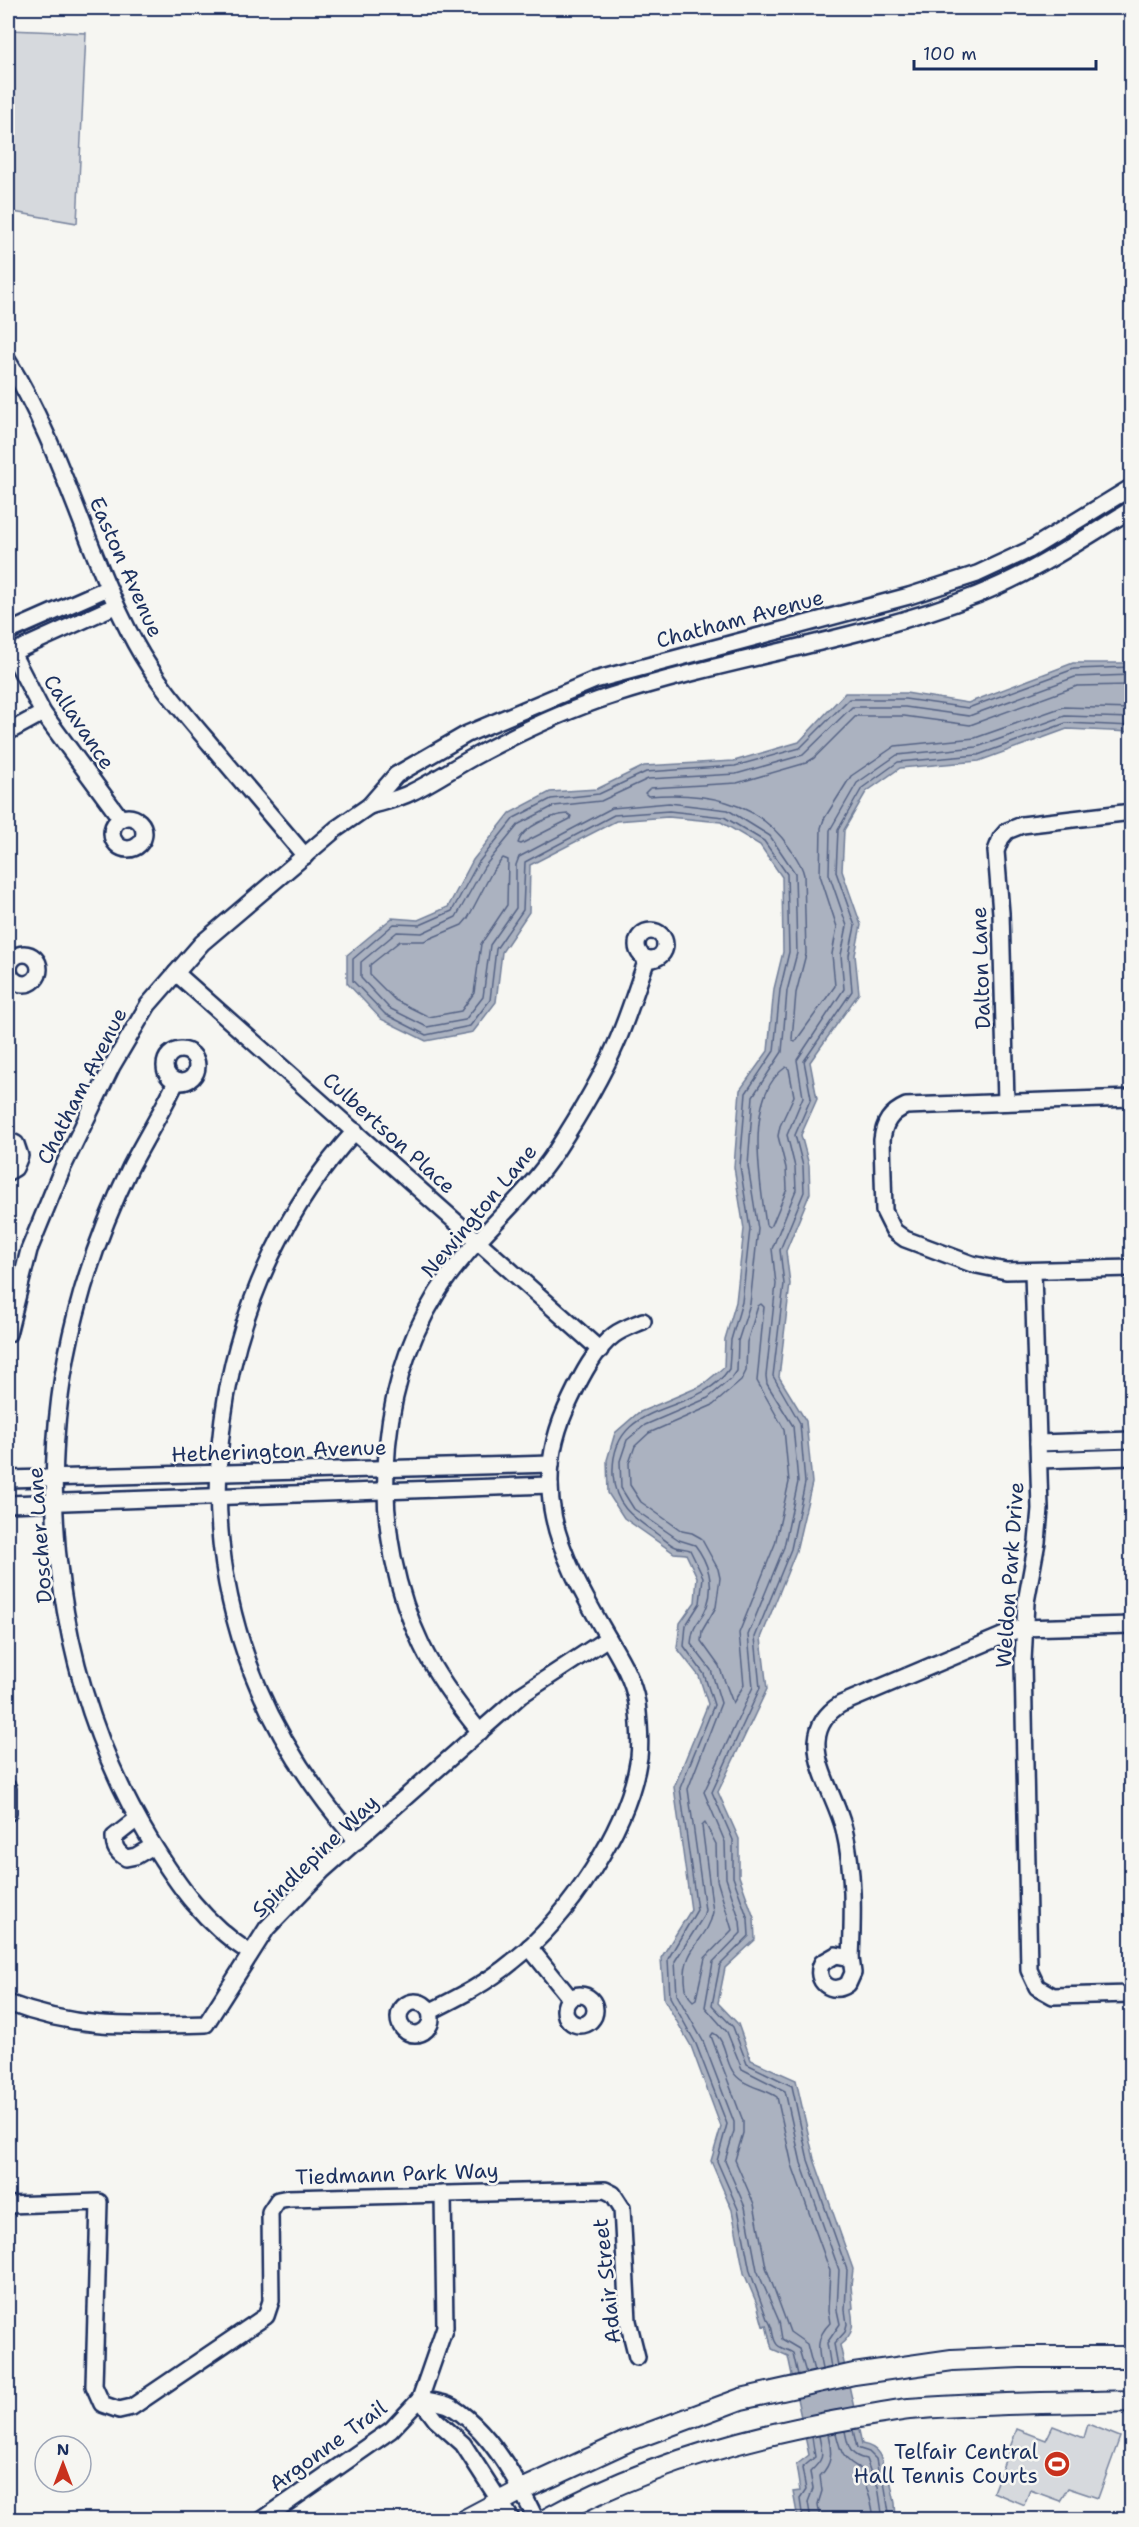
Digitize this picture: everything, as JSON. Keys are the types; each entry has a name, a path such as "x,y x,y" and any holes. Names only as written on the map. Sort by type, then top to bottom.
{"main road":[{"path":"465,2520 522,2490 628,2441 741,2399 854,2374 952,2360 1020,2357 1131,2357"},
{"path":"545,2520 658,2468 797,2428 906,2410 980,2404 1131,2401"}],"street":[{"name":"Easton Avenue","path":"8,361 43,426 115,606 162,687 305,856"},
{"name":"Chatham Avenue","path":"8,1334 29,1250 63,1167 112,1066 148,1005 202,943 305,856 369,806 396,775 468,734 595,680 909,596 977,574 1029,550 1131,487"},
{"name":"Chatham Avenue","path":"369,806 410,794 476,755 546,719 610,696 689,672 794,648 920,614 979,594 1056,557 1131,509"},
{"path":"8,632 108,588"},
{"path":"9,649 115,606"},
{"name":"Callavance","path":"9,649 44,712 121,819"},
{"path":"8,732 44,712"},
{"name":"Dalton Lane","path":"1006,1102 997,846 1004,835 1022,825 1131,812"},
{"name":"Newington Lane","path":"480,1732 438,1676 409,1616 391,1555 386,1469 394,1402 418,1331 437,1294 478,1241 534,1183 557,1150 601,1075 617,1043 647,959"},
{"name":"Culbertson Place","path":"176,973 600,1350"},
{"name":"Doscher Lane","path":"176,1082 132,1166 92,1259 76,1316 63,1378 57,1432 54,1478 58,1558 77,1662 92,1714 110,1761 137,1819 188,1899 228,1939 250,1953"},
{"path":"1131,1098 917,1104 906,1106 892,1115 885,1124 882,1140 884,1211 892,1228 905,1239 972,1264 1006,1271 1131,1268"},
{"path":"355,1131 305,1194 284,1228 265,1267 236,1348 220,1438 218,1474 222,1546 229,1591 239,1633 258,1689 280,1734 302,1770 321,1799 357,1841"},
{"path":"8,1140 16,1144 21,1156 15,1168 8,1172"},
{"name":"Weldon Park Drive","path":"1033,1272 1039,1523 1024,1627 1023,1661 1028,1965 1037,1987 1053,1996 1131,1994"},
{"path":"431,2011 477,1988 513,1962 551,1928 584,1884 604,1849 633,1784 640,1740 636,1700 627,1671 566,1562 556,1531 550,1485 554,1445 566,1408 600,1350 614,1334 643,1321"},
{"path":"1038,1443 1131,1440"},
{"path":"1039,1460 1131,1457"},
{"name":"Hetherington Avenue","path":"8,1479 551,1464"},
{"name":"Hetherington Avenue","path":"8,1504 550,1485"},
{"path":"851,1958 853,1893 848,1851 838,1810 817,1753 818,1732 826,1717 841,1704 1024,1627 1131,1625"},
{"name":"Spindlepine Way","path":"8,2003 30,2012 71,2022 111,2027 206,2024 267,1928 294,1900 521,1695 608,1638"},
{"path":"8,1788 8,1813"},
{"path":"137,1819 114,1837 114,1846 118,1853 126,1858 136,1856 153,1846"},
{"path":"529,1947 570,1998"},
{"name":"Tiedmann Park Way","path":"8,2205 99,2202 94,2385 102,2404 119,2410 132,2407 266,2316 272,2301 270,2212 278,2200 597,2189 613,2194 617,2200"},
{"name":"Argonne Trail","path":"262,2520 391,2430 420,2399 445,2327 443,2194"},
{"name":"Adair Street","path":"617,2200 622,2208 628,2320 637,2357"},
{"path":"420,2399 451,2406 484,2435 522,2490 536,2520"},
{"path":"420,2399 436,2420 463,2444 512,2520"}],"shaded area":[{"path":"8,30 86,33 77,223 8,211"},
{"name":"Telfair Central Hall Tennis Courts","path":"1088,2424 1120,2437 1098,2498 1068,2488 1060,2501 1030,2490 1024,2505 993,2492 1017,2429 1046,2440 1053,2426 1084,2438"}],"water":[{"path":"1131,661 1131,732 1067,729 979,761 900,768 866,792 844,830 842,871 861,925 855,955 859,993 810,1062 817,1099 801,1135 809,1165 810,1193 786,1251 790,1284 779,1377 806,1421 812,1483 796,1551 761,1638 767,1689 718,1792 739,1839 739,1876 754,1918 755,1940 725,1968 718,2003 738,2024 751,2060 796,2080 814,2159 853,2269 852,2329 840,2345 862,2444 868,2445 879,2454 885,2474 889,2474 895,2503 896,2519 798,2519 793,2492 800,2491 796,2465 809,2455 788,2356 772,2349 766,2325 763,2326 744,2273 732,2210 711,2161 721,2127 691,2046 664,1999 661,1958 691,1910 674,1787 708,1704 699,1676 677,1648 680,1623 695,1602 697,1577 686,1554 674,1553 624,1518 608,1493 607,1460 615,1433 638,1413 701,1386 724,1367 725,1339 736,1302 744,1229 734,1167 740,1090 768,1051 774,989 783,952 782,877 760,845 721,822 668,817 616,821 530,865 529,912 502,952 496,1002 473,1032 426,1041 381,1019 347,983 347,955 392,918 418,920 448,907 473,860 510,813 550,792 597,789 644,766 734,761 799,742 845,693 906,693 968,703 1073,663 1126,663"}],"place":[{"name":"Telfair Central Hall Tennis Courts","path":"1057,2464"}]}
